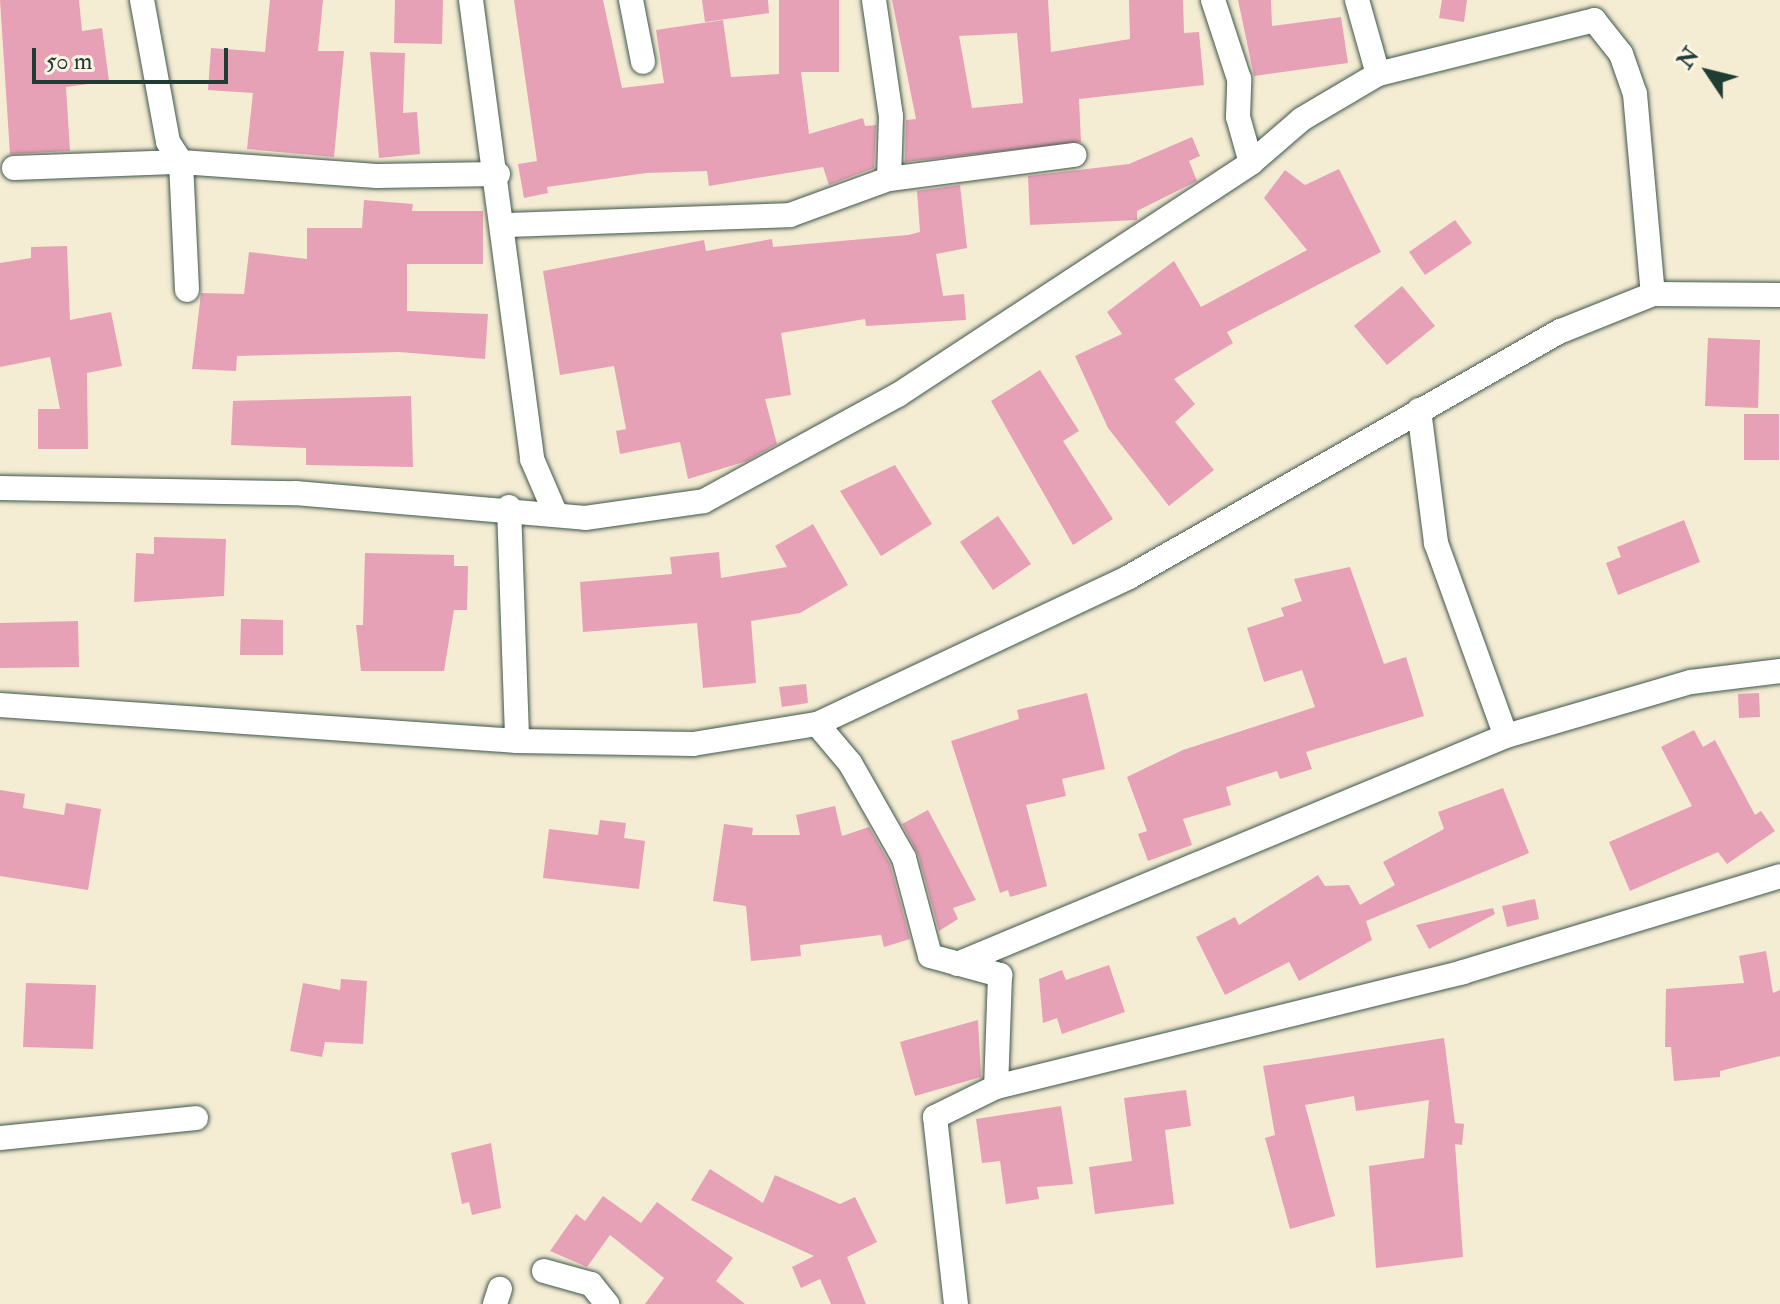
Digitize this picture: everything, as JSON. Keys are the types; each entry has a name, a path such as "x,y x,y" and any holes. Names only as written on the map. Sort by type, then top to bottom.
{"street":[{"path":"142,0 168,142 181,162 187,290"},
{"path":"471,0 505,225 532,459 554,510"},
{"path":"631,0 643,62"},
{"path":"874,0 891,116 889,179"},
{"path":"1213,0 1239,79 1238,117 1251,163"},
{"path":"1357,0 1378,74"},
{"path":"0,488 295,493 554,510 585,518 704,501 898,395 1251,163 1302,119 1378,74 1594,10 1621,54 1635,94 1653,294"},
{"path":"505,225 790,215 889,179 1074,155"},
{"path":"14,168 181,162 377,176 498,174"},
{"path":"0,705 517,741 693,744 817,724 1129,577 1561,331 1653,294 1780,295"},
{"path":"1419,410 1436,543 1506,736"},
{"path":"509,507 517,741"},
{"path":"957,964 1506,736 1691,682 1780,671"},
{"path":"817,724 850,763 904,858 930,956 1000,975 996,1087"},
{"path":"956,1304 935,1117 996,1087 1463,972 1780,876"},
{"path":"0,1138 196,1118"},
{"path":"544,1271 591,1284 607,1304"}],"building":[{"path":"0,0 79,0 82,31 102,28 109,81 66,87 70,151 10,154"},
{"path":"270,0 323,0 318,51 344,51 334,157 247,149 253,93 208,90 211,48 265,52"},
{"path":"395,0 443,0 442,44 394,43"},
{"path":"514,0 603,0 622,88 664,83 656,30 723,20 731,77 779,74 779,0 839,0 839,72 801,72 809,134 863,118 865,126 876,125 874,168 829,185 823,167 709,186 707,171 646,173 547,187 548,193 524,198 518,164 537,161"},
{"path":"702,0 768,0 769,13 705,22"},
{"path":"892,0 1048,0 1051,52 1130,39 1129,0 1183,0 1184,33 1199,32 1204,85 1079,99 1081,142 905,162 906,120 916,119","holes":["1017,33 1023,103 972,108 959,36"]},
{"path":"1238,0 1271,0 1272,26 1341,17 1348,63 1254,76"},
{"path":"1442,0 1467,0 1464,22 1439,18"},
{"path":"370,52 405,53 403,113 417,112 420,154 379,158"},
{"path":"1192,137 1200,156 1189,161 1197,181 1137,211 1137,220 1030,225 1028,176 1129,164"},
{"path":"1339,169 1381,252 1227,332 1233,343 1174,379 1195,404 1175,422 1214,470 1169,506 1108,428 1075,356 1122,334 1107,312 1174,261 1201,307 1307,250 1264,198 1285,170 1305,185"},
{"path":"960,185 967,248 936,254 943,296 964,294 966,320 866,326 865,319 781,333 791,395 765,399 777,444 747,461 688,479 680,442 620,454 616,431 626,429 614,366 560,375 543,271 704,240 706,251 772,239 773,247 908,235 920,232 917,191"},
{"path":"364,200 413,204 412,211 483,211 483,264 407,264 407,311 488,314 485,359 399,352 237,356 236,371 192,369 201,293 244,294 249,252 307,259 307,228 362,228"},
{"path":"1455,220 1472,243 1425,275 1409,252"},
{"path":"67,246 70,320 111,312 122,366 87,373 88,449 38,449 38,409 60,409 50,357 0,367 0,263 31,258 31,247"},
{"path":"1402,286 1435,326 1387,365 1354,326"},
{"path":"1708,338 1760,340 1758,408 1705,406"},
{"path":"1040,370 1079,431 1063,441 1113,519 1073,545 991,401"},
{"path":"411,396 413,467 306,465 306,448 231,445 233,401"},
{"path":"1744,414 1779,414 1779,460 1744,460"},
{"path":"895,465 932,524 881,556 840,491"},
{"path":"998,516 1031,564 993,590 960,542"},
{"path":"1684,520 1700,562 1618,595 1606,563 1621,557 1617,547"},
{"path":"813,524 848,585 800,613 751,621 756,683 703,688 697,623 583,632 580,582 672,574 670,557 719,552 721,578 787,567 775,546"},
{"path":"154,537 226,539 224,596 134,602 136,553 154,554"},
{"path":"365,553 454,555 454,566 468,566 467,610 454,610 444,671 361,671 356,625 363,625"},
{"path":"1350,567 1384,664 1406,657 1424,716 1306,752 1312,769 1280,779 1277,771 1226,787 1231,805 1183,819 1192,845 1148,861 1138,834 1147,831 1127,777 1183,750 1315,707 1302,670 1264,682 1247,628 1284,616 1281,608 1302,601 1294,579"},
{"path":"241,619 283,620 283,655 240,655"},
{"path":"78,621 79,667 0,668 0,623"},
{"path":"806,684 808,703 782,707 779,687"},
{"path":"1087,693 1105,769 1062,779 1066,796 1026,805 1047,886 1010,897 1008,890 1000,893 951,741 1019,719 1017,710"},
{"path":"1759,693 1760,717 1739,718 1738,694"},
{"path":"1694,730 1703,747 1715,740 1755,815 1761,811 1775,831 1727,864 1718,852 1630,891 1609,842 1692,806 1661,747"},
{"path":"1503,788 1529,853 1366,921 1372,940 1299,981 1289,962 1225,995 1196,937 1235,917 1239,925 1318,875 1325,886 1349,885 1360,905 1395,885 1383,862 1444,829 1438,812"},
{"path":"0,790 25,794 23,808 64,815 66,803 101,809 88,890 0,876"},
{"path":"835,806 842,836 869,827 890,864 910,939 884,947 881,935 800,945 801,956 751,961 746,906 713,901 724,824 753,828 752,835 800,835 796,815"},
{"path":"928,810 976,900 953,908 958,919 939,931 918,854 902,824"},
{"path":"600,820 626,823 624,838 645,841 639,889 543,878 549,829 598,835"},
{"path":"1535,899 1539,919 1507,927 1502,906"},
{"path":"1493,908 1495,914 1429,949 1416,925"},
{"path":"1766,951 1773,993 1780,990 1780,1056 1720,1071 1720,1077 1674,1081 1671,1047 1665,1047 1666,989 1744,983 1739,956"},
{"path":"1109,965 1125,1012 1062,1034 1057,1018 1043,1023 1039,979 1062,970 1066,980"},
{"path":"341,979 367,981 363,1044 325,1042 322,1057 290,1051 303,983 340,990"},
{"path":"26,983 96,985 93,1049 23,1047"},
{"path":"978,1020 981,1077 915,1096 900,1042"},
{"path":"1444,1038 1455,1123 1464,1124 1462,1145 1455,1144 1463,1257 1376,1268 1369,1166 1424,1158 1429,1100 1356,1111 1354,1096 1305,1105 1335,1216 1290,1229 1265,1138 1275,1135 1263,1066"},
{"path":"1186,1090 1191,1126 1165,1130 1174,1204 1095,1214 1089,1167 1132,1161 1124,1098"},
{"path":"1061,1106 1073,1184 1037,1187 1039,1199 1006,1204 1000,1161 982,1163 976,1119"},
{"path":"491,1143 501,1208 472,1215 469,1202 462,1204 451,1153"},
{"path":"710,1169 763,1203 775,1175 840,1204 855,1197 877,1242 847,1257 866,1304 831,1304 820,1279 801,1288 792,1267 814,1256 691,1200"},
{"path":"603,1196 641,1223 657,1202 733,1258 716,1281 745,1304 645,1304 664,1278 610,1235 587,1267 550,1251 576,1214 585,1221"}]}
